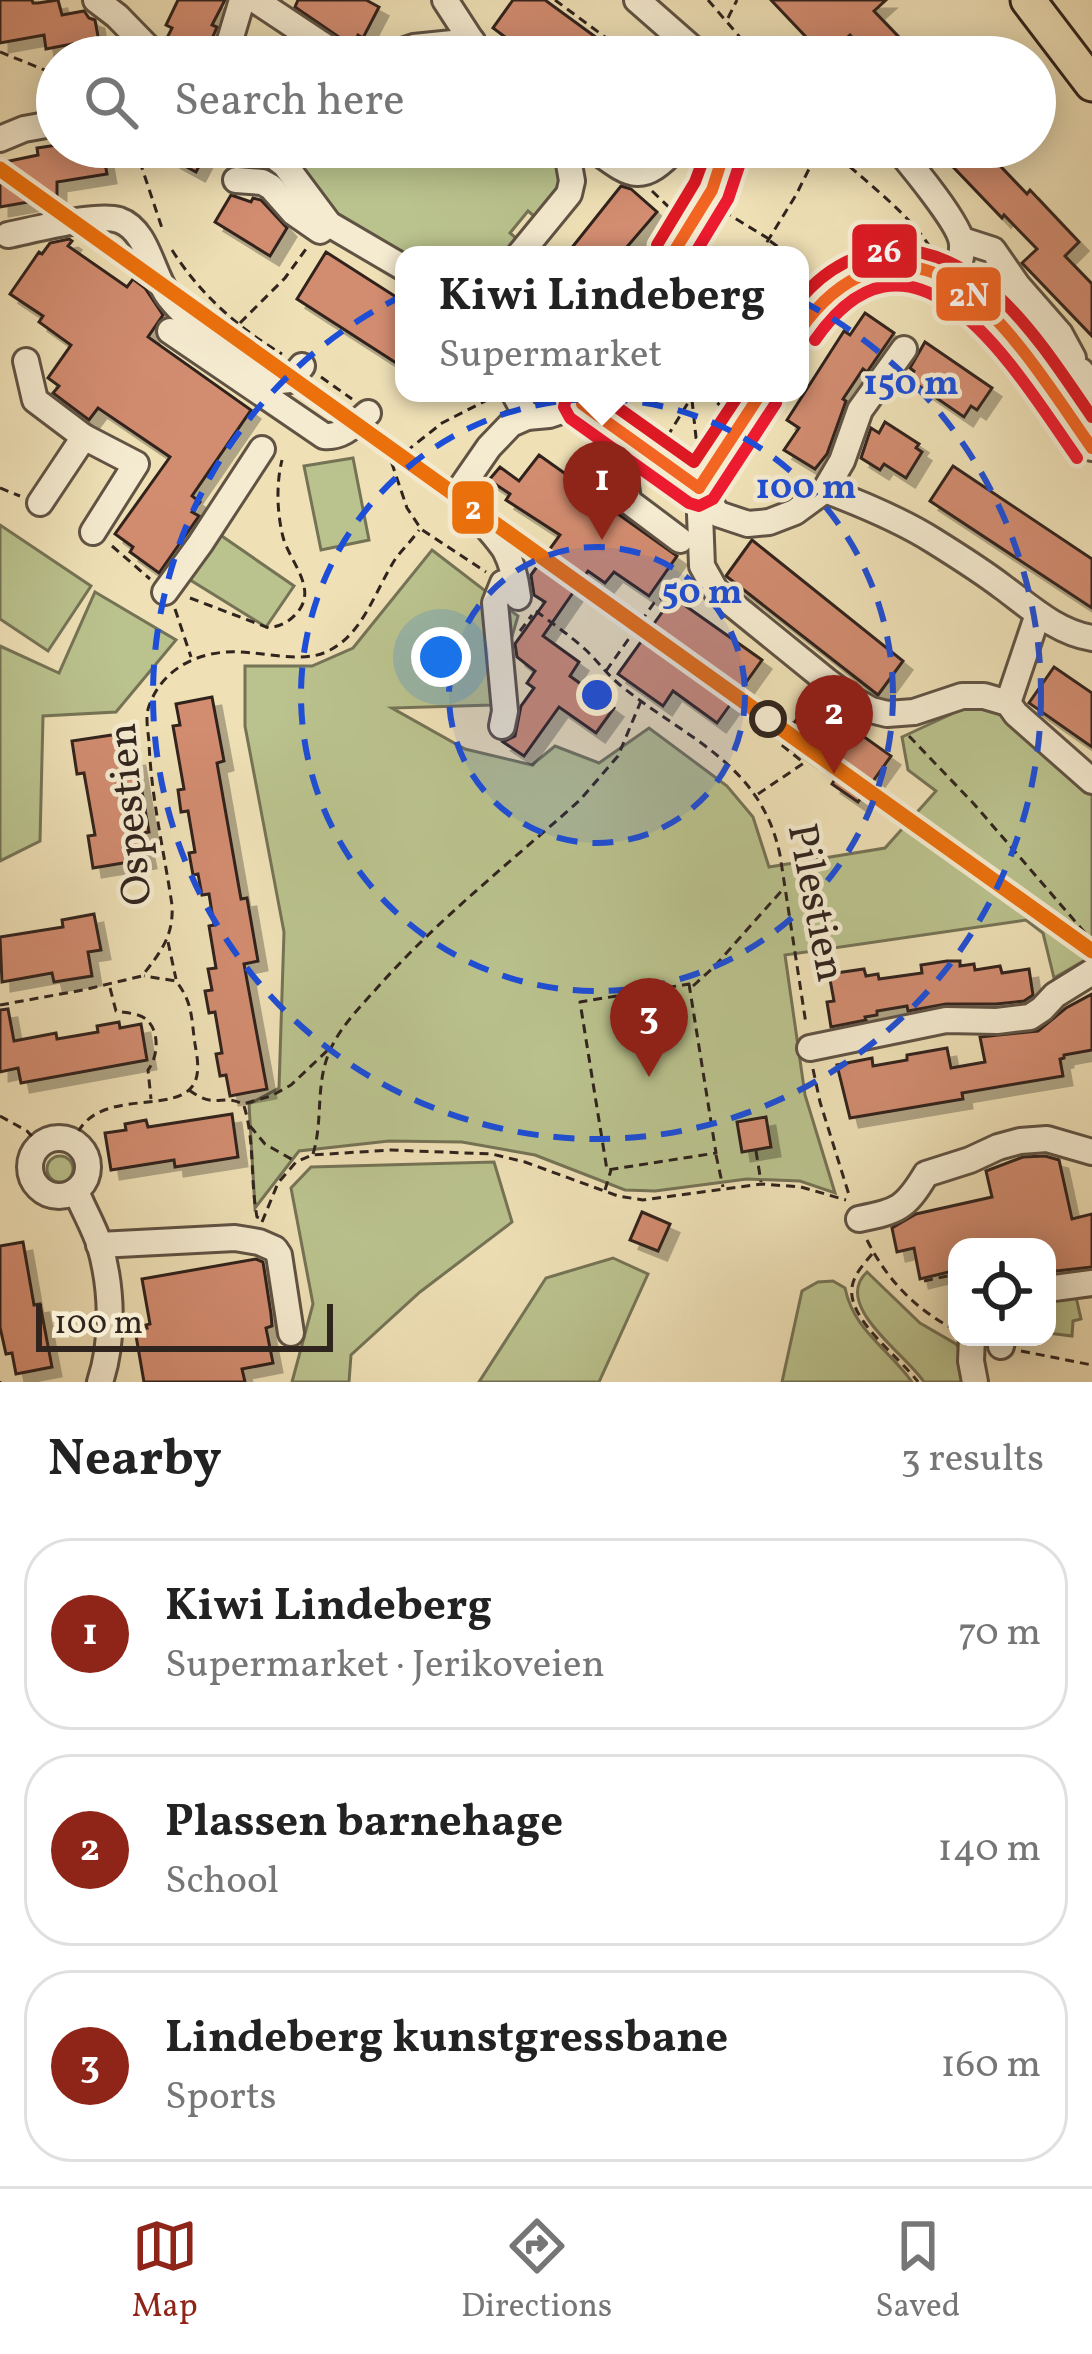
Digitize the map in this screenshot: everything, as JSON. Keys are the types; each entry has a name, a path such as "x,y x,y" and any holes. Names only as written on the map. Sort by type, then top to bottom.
{"highway":[{"path":"1028,0 1055,36"},
{"path":"1056,37 1092,85"}],"street":[{"path":"96,0 137,36"},
{"path":"231,36 242,0"},
{"path":"255,0 309,36"},
{"path":"446,0 469,36"},
{"path":"637,0 678,36"},
{"path":"0,139 36,127"},
{"path":"287,168 324,227"},
{"path":"526,246 569,194 570,168"},
{"path":"623,168 640,175 653,168"},
{"path":"678,246 722,168"},
{"path":"912,168 962,240 952,282"},
{"path":"236,180 272,187 294,213 395,263"},
{"path":"8,236 101,218 120,220 134,231 169,296 196,324 280,381 290,380 302,366"},
{"path":"962,240 993,250 1060,334 1082,372"},
{"path":"809,312 827,285 884,267 942,276 994,320 1092,448"},
{"path":"170,332 324,436 344,433 368,413"},
{"path":"589,402 628,438 699,488 718,514 748,524 770,522 795,512 825,490 860,410 904,349"},
{"path":"26,361 35,400 84,437 136,464 93,532"},
{"path":"519,402 527,416"},
{"path":"502,726 506,711 495,603 519,597 506,552 464,498 462,486 511,424 577,402"},
{"path":"755,402 699,488 704,573 716,592 850,698 886,714 914,712 962,696 1008,703 1092,781"},
{"path":"40,503 84,437"},
{"path":"628,438 622,462 628,501 680,540"},
{"path":"165,592 272,453"},
{"path":"825,490 931,539 1038,614 1065,630 1092,638"},
{"path":"1008,703 1038,614"},
{"path":"810,1048 946,1020 1030,1017 1092,971"},
{"path":"64,1138 80,1146 88,1175 76,1192 48,1194 34,1181 31,1162 40,1145 64,1138"},
{"path":"855,1210 889,1213 910,1201 926,1174 998,1147 1047,1139 1092,1152"},
{"path":"76,1192 100,1245 107,1296 109,1339 100,1382"},
{"path":"100,1245 235,1238 275,1249 291,1333"},
{"path":"1056,1287 1092,1283"},
{"path":"972,1346 975,1382"}],"path":[{"path":"555,0 604,36"},
{"path":"708,0 740,36"},
{"path":"727,20 736,0"},
{"path":"0,52 36,67"},
{"path":"142,168 162,229"},
{"path":"765,246 810,168"},
{"path":"850,168 924,237 936,259"},
{"path":"640,175 645,185 692,225"},
{"path":"706,201 778,246"},
{"path":"239,324 285,278 324,227"},
{"path":"165,592 192,658 238,651 307,657 325,653 354,631 396,559 421,529 407,508 380,429 368,413 239,324 198,285 171,247"},
{"path":"392,462 442,423 485,402"},
{"path":"661,447 689,402"},
{"path":"693,402 697,447"},
{"path":"165,592 269,628 282,625 300,610 305,585 287,549 280,518 279,470 272,453"},
{"name":"Pilestien","path":"421,529 584,648 616,682 737,772 757,795 776,834 820,1102 855,1210 873,1252 895,1284 948,1326"},
{"path":"606,671 655,603 704,573"},
{"path":"519,597 521,629"},
{"path":"642,622 651,628"},
{"name":"Ospestien","path":"142,976 168,941 173,920 156,818 147,714 168,676 192,658"},
{"path":"757,795 804,763 778,742 826,681"},
{"path":"312,1156 318,1138 319,1089 332,1047 347,1022 402,960 605,773 618,756 641,700"},
{"path":"886,714 974,804 1092,940"},
{"path":"689,987 714,967 785,886"},
{"path":"78,1132 96,1112 182,1095 194,1084 198,1064 188,996 176,981 168,941"},
{"path":"0,1004 142,976 176,981"},
{"path":"716,1153 607,1170 580,1001 689,984 724,1188"},
{"path":"109,985 116,1011 141,1016 151,1026 156,1050 148,1070 152,1101"},
{"path":"188,1089 204,1100 243,1104 271,1096 292,1085 332,1047"},
{"path":"243,1104 249,1124 253,1193 262,1220 278,1183 296,1162 312,1156 424,1149 492,1154 643,1199 762,1184 801,1187 855,1210"},
{"path":"0,1116 27,1131 40,1145"},
{"path":"249,1124 265,1144 296,1162"},
{"path":"756,1151 762,1184"},
{"path":"605,1191 612,1169"},
{"path":"873,1252 855,1276 853,1304 867,1327 918,1382"},
{"path":"924,1282 948,1276"},
{"path":"1018,1346 1092,1365"}],"green space":[{"path":"291,168 562,168 565,189 541,222 528,211 510,233 517,246 395,246 395,251 334,221"},
{"path":"353,458 369,540 321,550 304,466"},
{"path":"0,525 91,586 48,651 0,619"},
{"path":"216,532 294,586 266,627 187,578"},
{"path":"432,550 518,616 492,705 392,708 465,749 532,765 555,746 599,763 649,728 727,786 753,817 769,867 885,848 936,791 908,770 902,737 973,704 1000,709 1092,788 1092,956 1054,978 1043,933 1026,920 785,955 805,1095 835,1193 800,1181 747,1179 655,1191 625,1190 535,1155 462,1142 389,1141 299,1151 255,1208 249,1104 279,1088 284,932 245,726 245,666 312,666 353,648"},
{"path":"95,592 176,640 116,712 43,716 40,841 0,861 0,646 59,673"},
{"path":"60,1156 73,1169 60,1182 47,1169"},
{"path":"494,1162 512,1222 420,1292 351,1355 349,1382 292,1382 313,1304 291,1188 311,1167"},
{"path":"613,1258 648,1274 599,1382 479,1382 546,1278"},
{"path":"867,1272 920,1323 948,1339 948,1346 958,1346 970,1382 924,1382 865,1314 858,1285"},
{"path":"833,1281 845,1288 856,1316 912,1382 782,1382 802,1291 818,1282"},
{"path":"1076,1297 1081,1319 1073,1321 1072,1336 1056,1334 1056,1298"}],"building":[{"path":"0,0 58,0 62,15 84,11 95,20 98,36 44,35 0,43"},
{"path":"178,0 225,0 212,25 217,27 213,36 168,36 172,28 166,25"},
{"path":"298,0 366,0 379,7 364,36 337,36 295,7"},
{"path":"513,0 545,0 594,36 504,36 493,28"},
{"path":"771,0 886,0 874,11 898,36 850,35 805,36"},
{"path":"36,155 36,168 106,168 107,174 57,182 57,197 0,207 0,163"},
{"path":"954,168 1002,168 1079,242 1065,256 1092,284 1092,336 1022,263 1037,249 1004,215 1002,218"},
{"path":"621,186 657,212 628,246 573,246"},
{"path":"231,195 251,202 261,200 287,228 270,256 215,222"},
{"path":"69,239 68,246 127,287 133,279 145,288 163,315 148,337 251,410 192,496 200,502 192,512 199,516 159,573 115,534 170,457 98,408 89,420 53,393 59,386 48,378 71,345 39,322 43,316 10,294 39,252 50,243"},
{"path":"326,252 395,296 395,362 297,299"},
{"path":"865,313 894,333 843,399 827,454 815,469 784,450 799,428 787,420 799,402 809,402 809,386 844,331 850,335"},
{"path":"925,342 992,388 977,410 971,406 964,417 909,379"},
{"path":"885,422 919,444 916,448 922,452 906,478 884,464 880,470 861,458 871,428 879,433"},
{"path":"539,455 609,505 611,500 618,514 677,556 649,596 614,572 605,583 588,571 543,636 579,662 570,676 614,708 596,733 559,707 524,756 503,742 515,736 521,706 534,688 527,683 535,671 517,657 515,644 545,602 534,595 531,575 560,535 506,500 510,494 489,480 500,467 519,481"},
{"path":"953,466 1092,559 1092,608 930,501"},
{"path":"752,540 903,661 878,695 726,576"},
{"path":"673,597 762,660 717,723 673,691 663,706 618,674"},
{"path":"1054,667 1092,693 1092,747 1029,703"},
{"path":"212,697 224,761 217,763 241,899 247,898 258,961 244,964 267,1089 230,1096 226,1075 220,1076 216,1054 222,1053 215,1012 209,1013 205,991 212,990 208,969 216,968 209,926 214,925 209,894 202,895 198,874 193,875 189,853 195,852 188,811 181,812 178,790 184,789 173,726 180,725 176,704"},
{"path":"811,699 891,756 858,802 832,784 840,771 814,752 809,759 782,740"},
{"path":"125,733 128,759 136,757 149,832 142,833 147,859 93,868 88,836 95,835 84,773 77,774 72,741"},
{"path":"94,914 101,950 88,952 92,976 54,982 52,973 2,982 0,937 63,927 62,920"},
{"path":"974,964 975,970 1000,966 1002,973 1029,969 1033,995 1024,1001 996,1004 946,1004 908,1011 907,1006 831,1027 827,1002 834,1001 829,974 864,969 866,976 878,974 879,979 922,973 921,965"},
{"path":"1092,994 1092,1050 1064,1055 1060,1059 1063,1076 850,1118 837,1065 872,1058 873,1066 947,1048 951,1068 985,1062 980,1037 1038,1031"},
{"path":"8,1009 14,1041 98,1032 97,1026 119,1022 120,1028 141,1024 147,1060 21,1083 18,1068 0,1072 0,1010"},
{"path":"232,1114 238,1157 111,1170 105,1133 146,1120 148,1127"},
{"path":"766,1117 771,1147 742,1152 737,1122"},
{"path":"1023,1157 1059,1160 1072,1219 1092,1214 1092,1267 1056,1271 1056,1238 948,1238 948,1272 920,1279 914,1248 897,1252 892,1228 916,1214 992,1197 986,1171"},
{"path":"642,1212 670,1224 658,1251 630,1240"},
{"path":"23,1242 52,1367 16,1374 0,1327 0,1246"},
{"path":"256,1259 263,1262 273,1363 242,1369 245,1382 144,1382 135,1330 150,1324 142,1279"}],"transit line":[{"name":"26","path":"657,245 700,168"},
{"name":"2N","path":"678,246 712,190 719,168"},
{"path":"699,246 728,199 738,168"},
{"name":"2","path":"0,169 1092,951"},
{"name":"26","path":"809,290 854,258 881,251 928,254 958,266 1010,308 1092,417"},
{"name":"2N","path":"809,319 832,295 870,272 912,267 934,273 957,285 995,318 1092,448"},
{"path":"815,340 853,300 890,286 927,292 962,314 995,346 1077,458"},
{"path":"565,402 570,418 699,506 713,499 776,403"},
{"name":"26","path":"610,402 694,462 734,402"},
{"name":"2N","path":"699,488 755,402"},
{"name":"2N","path":"582,404 699,488"}],"place":[{"name":"Kiwi Lindeberg","path":"602,540"},
{"name":"Plassen barnehage","path":"834,774"},
{"name":"Lindeberg kunstgressbane","path":"649,1077"}]}
